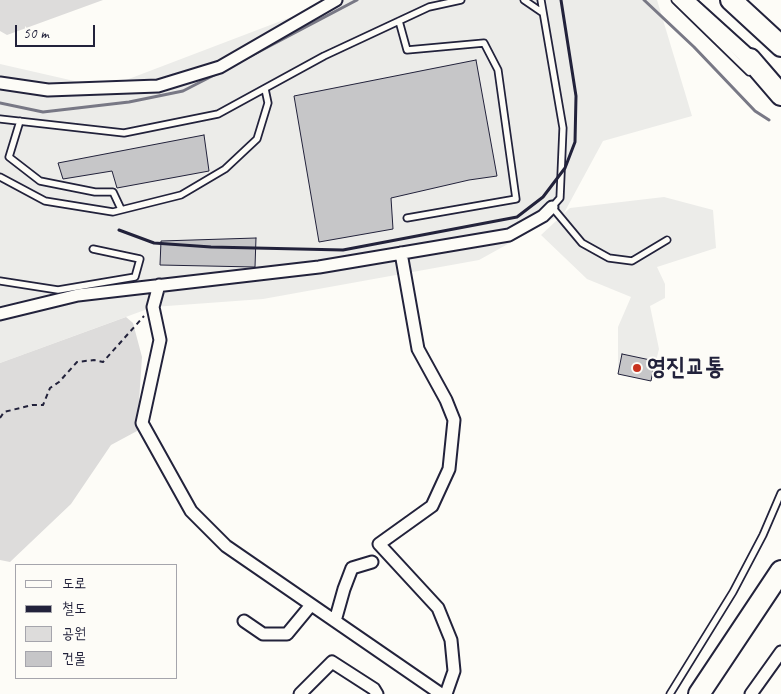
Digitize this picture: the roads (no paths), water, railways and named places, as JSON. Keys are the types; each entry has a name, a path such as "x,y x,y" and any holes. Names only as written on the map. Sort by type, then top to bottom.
{"highway":[{"path":"731,0 781,46"},
{"path":"749,0 781,29"},
{"path":"751,67 776,92"},
{"path":"699,694 781,572"},
{"path":"713,694 781,595"}],"main road":[{"path":"685,0 751,67"}],"street":[{"path":"0,83 48,90 158,86 220,67 336,0"},
{"path":"0,314 78,295 320,267 509,235 543,216 552,207"},
{"path":"401,253 418,348 446,400 454,420 448,468 432,506 379,544 438,608 451,640 454,671 446,694"},
{"path":"159,285 152,307 160,340 142,423 191,511 226,546 441,694"},
{"path":"335,621 352,568 372,562"},
{"path":"244,621 263,634 287,634 311,605"},
{"path":"751,694 781,652"},
{"path":"300,694 332,662 374,689 377,694"}],"lane":[{"path":"0,119 124,133 218,114 324,56 429,7 461,0"},
{"path":"524,0 543,13"},
{"path":"541,0 563,128 560,198 552,207 582,243 609,258 632,261 667,240"},
{"path":"675,0 751,67"},
{"path":"399,21 407,50 484,43 498,70 516,199 407,218"},
{"path":"0,177 45,201 113,212 181,196 225,169 257,139 268,103 265,89"},
{"path":"20,121 9,157 40,181 95,192 113,192 122,209"},
{"path":"0,282 58,290 134,277 140,259 93,250"},
{"path":"670,694 733,592 763,535 781,493"}],"waterway":[{"path":"245,59 357,0"},
{"path":"644,0 694,47 755,111 769,120"},
{"path":"0,103 43,112 129,102 183,91 218,73"}],"railway":[{"path":"119,230 154,243 211,247 343,250 517,217 543,197 565,168 575,142 576,96 561,0"}],"place":[{"name":"영진교통","path":"637,368"}]}
